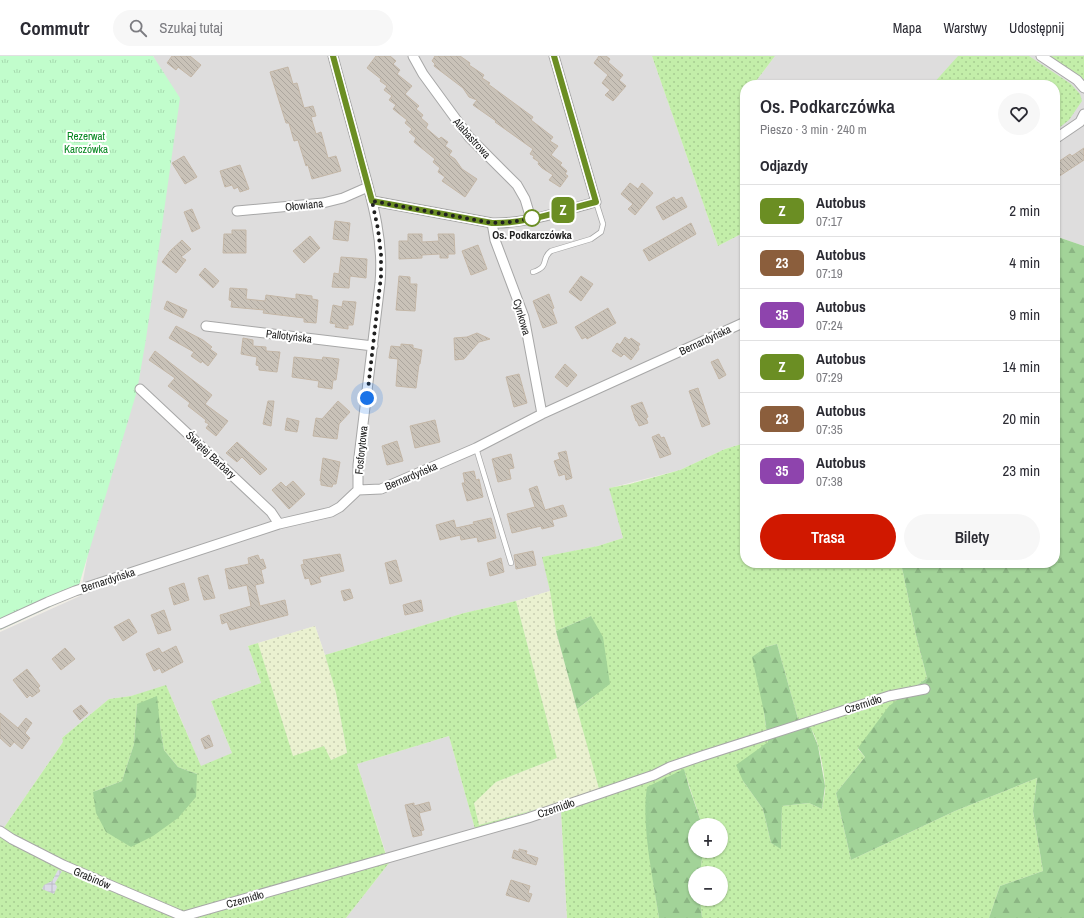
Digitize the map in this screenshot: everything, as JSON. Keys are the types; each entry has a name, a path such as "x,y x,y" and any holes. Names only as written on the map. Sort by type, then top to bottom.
{"street":[{"name":"Fosforytowa","path":"333,56 372,201 378,229 381,269 358,465 358,490"},
{"name":"Alabastrowa","path":"413,56 427,80 469,137 518,185 525,199 531,219"},
{"path":"372,201 492,223 531,219 596,202 554,56"},
{"path":"1041,56 1077,80 1084,88"},
{"path":"1060,136 1080,122 1084,114"},
{"name":"Ołowiana","path":"237,211 323,204 344,198 368,187"},
{"name":"Cynkowa","path":"492,223 495,240 525,320 542,414"},
{"name":"Bernardyńska","path":"0,624 75,591 279,524 331,512 340,507 358,490 381,489 476,448 542,414 740,324"},
{"name":"Pallotyńska","path":"206,326 373,346"},
{"name":"Świętej Barbary","path":"140,389 271,512 279,524"},
{"name":"Czernidło","path":"186,917 528,818 654,775 670,767 702,756 889,696 925,689"},
{"name":"Grabinów","path":"0,830 12,839 63,865 186,917"}],"lane":[{"path":"533,272 544,267 546,258 551,251 591,239 601,232 603,224 596,202"},
{"path":"476,448 511,563"}],"shaded area":[{"path":"153,56 652,56 718,246 740,235 740,444 725,449 680,470 610,488 623,538 598,546 543,557 550,591 516,601 464,613 325,655 315,626 248,646 261,683 211,701 232,753 201,767 166,686 131,696 109,699 62,738 63,742 3,829 0,827 0,632 80,596 175,95"},
{"path":"775,56 1046,56 1084,83 1084,246 1060,238 1060,80 757,80"},
{"path":"449,736 475,829 561,811 567,918 346,918 389,863 357,764"},
{"path":"58,870 62,871 55,883 57,887 54,894 42,889 44,885 52,881"}],"green space":[{"name":"Rezerwat Karczówka","path":"0,56 153,56 180,98 146,339 137,391 76,595 0,630"},
{"path":"652,56 775,56 757,80 740,80 740,235 718,246"},
{"path":"958,56 1029,56 1071,84 1080,94 1082,101 1069,120 1060,127 1060,80 936,80"},
{"path":"1046,56 1084,56 1084,83"},
{"path":"1060,238 1084,246 1084,918 989,918 1000,886 1043,871 1033,811 1037,778 955,811 851,860 836,793 865,757 858,748 889,706 927,678 916,635 902,568 1060,568"},
{"path":"740,444 740,568 902,568 916,635 927,678 912,689 803,722 798,719 777,644 766,647 764,712 767,735 599,789 577,709 593,697 591,616 556,631 550,591 542,557 598,546 623,538 609,488 630,484 680,470 725,449"},
{"path":"550,591 556,631 599,789 544,807 479,825 474,803 496,782 557,758 516,601"},
{"path":"516,601 557,758 496,782 474,803 479,825 544,807 475,829 449,736 357,764 386,855 186,913 67,864 3,829 63,742 62,738 109,699 131,696 166,685 201,766 232,753 211,701 261,683 248,646 258,643 293,756 324,746 331,760 347,753 336,693 325,655 464,613","holes":["137,704 160,726 164,750 178,767 197,774 93,792 122,781 134,744"]},
{"path":"591,616 603,637 610,684 577,709 556,631"},
{"path":"315,626 336,693 347,754 330,760 324,746 293,757 258,643"},
{"path":"777,644 798,719 811,728 818,746 825,786 822,809 809,803 782,806 781,849 771,843 763,809 743,781 736,765 768,742 764,712 752,657 766,647"},
{"path":"903,695 858,749 865,757 836,793 851,860 955,811 1037,778 1033,811 1043,871 1000,886 989,918 702,918 701,906 728,906 728,866 701,866 702,858 728,858 728,818 700,818 684,770 650,860 659,918 567,918 561,811 617,789 767,738 768,742 743,781 763,809 771,843 781,848 782,806 809,803 822,809 825,788 820,753 815,736 808,726"},
{"path":"157,696 164,750 178,767 197,774 196,797 178,818 153,836 131,847 106,832 96,813 93,792 122,781 134,744 137,704"},
{"path":"684,769 700,818 688,818 688,858 702,858 701,866 688,866 688,906 701,906 702,918 659,918 647,835 647,787"},
{"path":"0,835 178,918 0,918"},
{"path":"388,860 389,863 346,918 197,918 201,915"}],"building":[{"path":"172,56 190,56 201,65 191,77 178,67 176,70 167,63"},
{"path":"376,56 390,56 396,61 393,64 400,70 397,74 412,86 405,94 419,106 416,109 423,115 421,118 428,124 426,128 439,139 441,137 448,142 445,146 452,151 449,155 455,159 462,169 477,179 465,197 442,181 445,177 438,172 440,168 433,162 435,159 414,142 416,138 409,132 412,129 405,123 407,120 393,109 396,105 389,100 392,96 384,90 387,86 367,68"},
{"path":"435,56 460,56 470,63 469,65 484,75 482,78 490,83 488,84 533,117 531,120 553,137 550,141 558,146 551,155 562,163 560,165 567,171 565,174 568,176 560,187 549,180 553,175 542,168 538,164 539,162 533,158 534,156 530,154 533,149 473,105 477,100 469,97 463,88 434,66 435,64 432,61"},
{"path":"599,56 606,56 610,59 608,62 623,75 619,80 626,86 613,101 605,95 610,90 602,83 608,75 594,63"},
{"path":"288,67 293,84 297,83 304,108 313,106 316,116 311,117 316,134 321,132 328,158 336,156 341,171 312,179 308,165 306,166 298,140 294,141 289,123 286,123 270,72"},
{"path":"1084,148 1084,160 1060,176 1060,161 1070,154 1072,156"},
{"path":"184,156 197,177 185,184 172,163"},
{"path":"240,165 249,189 240,192 238,187 234,189 232,185 225,187 220,171"},
{"path":"630,183 638,189 642,183 653,193 635,215 628,209 633,204 621,194"},
{"path":"674,197 676,200 682,197 687,207 663,220 656,207"},
{"path":"192,209 200,228 192,232 184,212"},
{"path":"335,221 350,223 348,241 333,239"},
{"path":"691,223 696,234 649,261 643,250"},
{"path":"232,230 246,230 246,253 223,253 224,234 232,234"},
{"path":"408,234 422,234 422,242 439,241 438,234 454,234 455,254 448,254 448,258 440,258 440,254 422,255 422,258 399,259 399,241 408,241"},
{"path":"310,236 320,248 304,263 293,251"},
{"path":"182,240 191,249 181,257 186,260 176,273 162,262 170,251"},
{"path":"478,245 487,269 471,275 462,251"},
{"path":"341,257 367,259 366,278 350,276 349,288 332,287 334,273 339,274"},
{"path":"205,268 219,281 213,288 199,275"},
{"path":"399,276 410,277 410,284 417,284 415,311 396,310"},
{"path":"581,276 593,284 581,301 569,292"},
{"path":"230,288 247,289 246,299 265,301 266,295 296,299 296,294 312,296 312,299 318,300 316,323 304,322 304,318 263,313 264,310 231,307 232,301 229,300"},
{"path":"549,294 557,323 543,328 533,301"},
{"path":"167,301 187,310 183,318 164,309"},
{"path":"343,301 356,302 353,325 348,325 348,329 335,327 336,324 330,323 333,305 342,307"},
{"path":"608,308 616,323 587,339 586,337 582,339 575,327"},
{"path":"176,326 203,340 212,347 210,349 217,354 208,366 202,361 201,363 191,356 194,352 169,338"},
{"path":"477,333 490,339 479,342 464,359 455,360 454,338 467,337"},
{"path":"625,337 629,340 631,338 640,344 638,347 639,349 631,360 624,354 621,357 612,351 617,343 620,345"},
{"path":"243,338 253,340 253,346 266,347 266,351 280,352 277,372 259,370 259,366 256,365 257,357 241,354"},
{"path":"401,344 413,345 413,348 422,350 416,388 396,386 398,359 389,358 391,346 401,347"},
{"path":"155,351 212,395 205,404 228,421 216,436 206,428 209,424 205,422 206,420 188,406 190,403 168,386 175,378 149,360"},
{"path":"294,357 322,360 323,357 339,359 336,380 333,380 332,389 318,387 319,381 292,377"},
{"path":"718,359 726,375 719,379 711,362"},
{"path":"565,364 577,375 567,387 555,377"},
{"path":"519,374 527,403 514,407 506,377"},
{"path":"698,388 710,424 702,427 689,391"},
{"path":"268,401 274,401 271,426 263,424"},
{"path":"338,401 350,412 339,424 337,439 313,436 316,418 322,419"},
{"path":"642,402 648,417 646,418 648,423 639,426 631,406"},
{"path":"287,418 299,421 297,432 285,430"},
{"path":"435,420 440,442 415,448 410,426"},
{"path":"659,434 661,438 664,437 671,454 660,458 652,437"},
{"path":"397,441 403,461 387,465 382,446"},
{"path":"237,442 267,469 260,475 242,457 237,462 226,453"},
{"path":"566,451 572,478 566,480 565,474 559,476 554,461 560,459 558,453"},
{"path":"511,454 514,468 509,469 511,479 498,482 492,459"},
{"path":"323,458 340,462 336,484 333,484 332,487 321,485 320,481"},
{"path":"474,471 476,480 479,479 483,497 467,501 462,483 465,483 463,473"},
{"path":"293,481 305,494 289,509 272,490 281,482 286,487"},
{"path":"537,486 545,510 563,505 567,516 552,520 554,526 542,529 541,526 512,533 507,514 535,507 529,489"},
{"path":"491,518 496,538 478,542 477,537 461,540 460,535 440,540 436,525 454,520 456,528"},
{"path":"533,551 536,565 516,569 514,555"},
{"path":"340,554 344,571 319,577 321,582 311,585 309,578 305,579 301,565 304,564 303,560"},
{"path":"258,555 260,560 263,559 266,568 261,570 264,583 255,585 260,606 285,600 288,615 230,630 227,622 222,624 220,615 251,606 247,585 229,589 225,569 249,564 248,558"},
{"path":"501,558 504,572 490,576 487,563"},
{"path":"396,560 402,581 390,584 385,563"},
{"path":"208,575 215,598 204,600 198,578"},
{"path":"184,583 189,600 174,605 169,588"},
{"path":"350,589 353,598 344,601 341,591"},
{"path":"421,600 423,611 405,615 403,605"},
{"path":"164,610 171,630 158,634 151,615"},
{"path":"129,619 137,632 123,641 114,627"},
{"path":"176,646 183,662 162,673 160,668 154,671 146,654 159,648 162,653"},
{"path":"65,648 75,659 61,670 52,659"},
{"path":"27,669 40,686 38,688 40,691 32,697 30,695 27,698 13,680"},
{"path":"81,705 88,713 80,720 73,711"},
{"path":"0,713 18,728 26,718 32,723 25,733 30,738 22,749 14,742 10,747 0,738"},
{"path":"209,735 213,746 205,749 201,739"},
{"path":"429,802 431,810 419,813 424,830 421,831 422,835 413,837 405,805 414,803 414,806"},
{"path":"519,849 527,851 526,854 538,858 536,865 512,858 514,850 519,852"},
{"path":"511,880 530,886 528,893 532,894 529,902 506,895"}],"bus line":[{"name":"Z","path":"333,56 372,201 492,223 521,221 596,202 554,56"}],"place":[{"name":"Os. Podkarczówka","path":"532,218"}],"route":[{"path":"367,398 381,276 381,255 378,229 372,201 492,223 521,221 532,218"}]}
